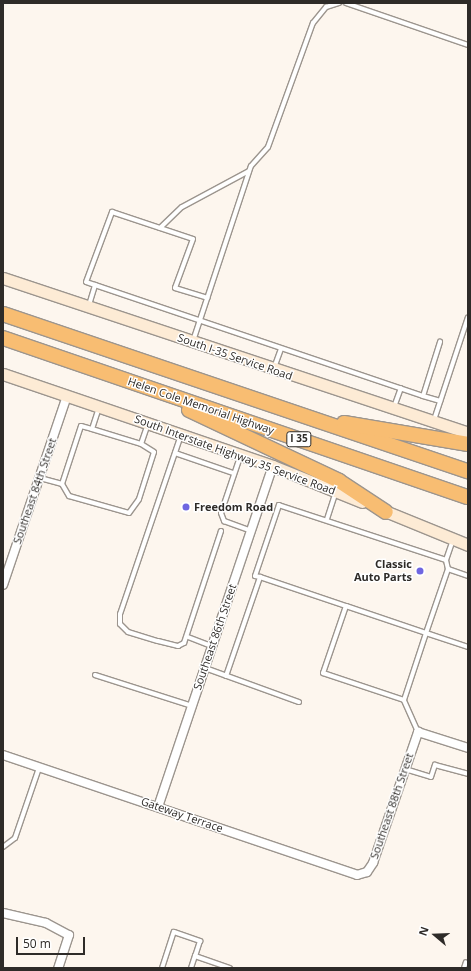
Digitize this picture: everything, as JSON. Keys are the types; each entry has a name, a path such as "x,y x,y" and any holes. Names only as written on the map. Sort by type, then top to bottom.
{"highway":[{"name":"I 35","path":"3,314 468,471"},
{"name":"Helen Cole Memorial Highway","path":"3,338 468,496"},
{"path":"131,382 339,482 386,512"},
{"path":"312,419 468,444"}],"main road":[{"name":"South I-35 Service Road","path":"3,278 393,411 433,424 468,433"},
{"path":"3,374 67,396"},
{"name":"South Interstate Highway 35 Service Road","path":"67,396 273,466 468,545"}],"street":[{"name":"Southeast 84th Street","path":"3,585 67,396"},
{"name":"Southeast 86th Street","path":"158,807 273,466"},
{"path":"418,732 468,748"},
{"name":"Southeast 88th Street","path":"361,874 373,863 404,769 418,732"},
{"name":"Gateway Terrace","path":"3,755 344,872 361,874"},
{"path":"3,913 46,923 69,935 58,968"}],"lane":[{"path":"192,343 249,171 268,147 313,23 326,7 339,3"},
{"path":"346,3 468,45"},
{"path":"160,228 182,207 249,171"},
{"path":"207,298 175,288 193,240 112,212 86,282 281,349 440,401"},
{"path":"88,307 95,286"},
{"path":"433,424 468,317"},
{"path":"423,396 440,342"},
{"path":"273,370 281,349"},
{"path":"393,411 401,388"},
{"path":"92,429 99,407"},
{"path":"141,444 148,424"},
{"path":"39,478 62,484 69,496 129,513 139,498 154,452 141,444 81,426 62,484"},
{"path":"182,435 120,614 120,624 128,632 178,646 188,637 221,531"},
{"path":"175,453 233,473"},
{"path":"240,455 221,513 224,521 251,531"},
{"path":"327,520 337,491"},
{"path":"446,560 279,505 255,576 468,647"},
{"path":"418,732 404,700 448,569 446,560 453,540"},
{"path":"448,569 468,576"},
{"path":"226,676 260,577"},
{"path":"346,606 323,673 404,700"},
{"path":"188,637 212,646"},
{"path":"205,668 299,702"},
{"path":"95,674 192,706"},
{"path":"404,769 431,777 435,765 468,774"},
{"path":"3,847 15,838 39,767"},
{"path":"162,968 174,932 200,941 191,968"},
{"path":"195,956 230,968"},
{"path":"464,968 466,962"}],"place":[{"name":"Freedom Road","path":"186,507"},
{"name":"Classic Auto Parts","path":"420,571"}]}
